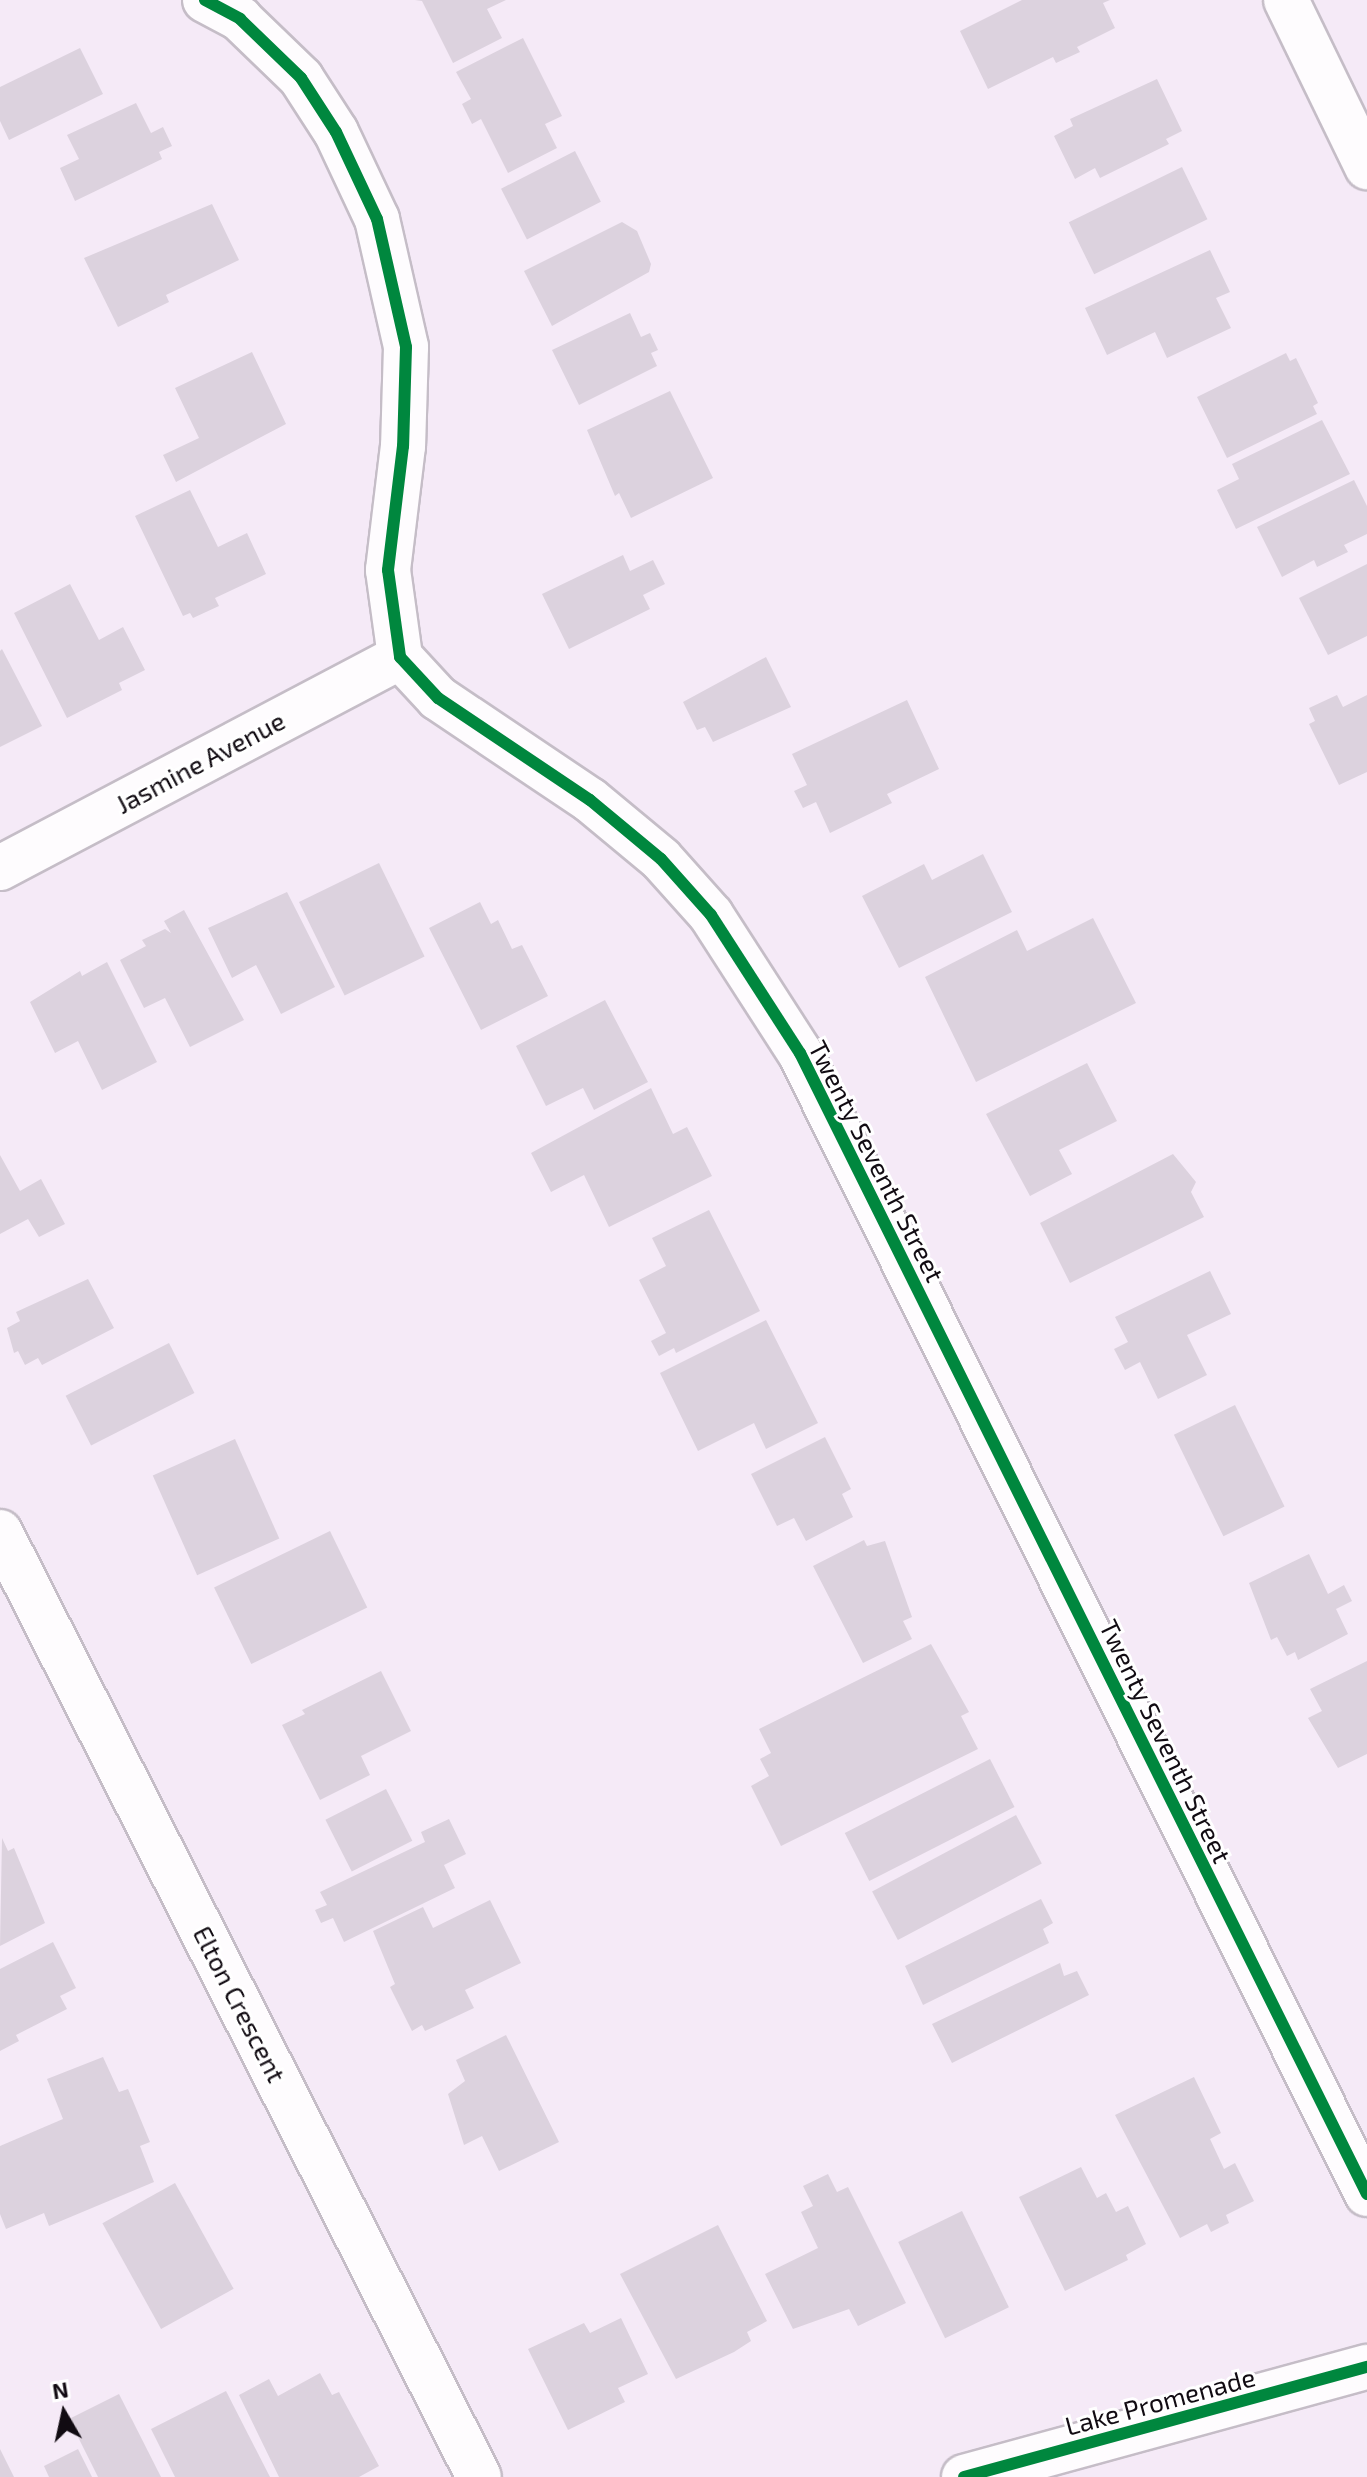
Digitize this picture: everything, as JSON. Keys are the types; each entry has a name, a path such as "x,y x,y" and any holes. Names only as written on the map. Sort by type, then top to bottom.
{"street":[{"path":"205,0 240,19 301,78 336,132 377,219 406,347 403,446 388,570 400,657"},
{"path":"1286,0 1367,167"},
{"name":"Jasmine Avenue","path":"0,868 400,657"},
{"name":"Twenty Seventh Street","path":"400,657 438,698 590,800 661,859 711,915 800,1053 1367,2194"},
{"name":"Elton Crescent","path":"0,1532 479,2477"},
{"name":"Lake Promenade","path":"964,2477 1367,2367"}],"building":[{"path":"415,0 506,0 487,9 502,38 453,63 422,1"},
{"path":"1022,0 1110,0 1103,3 1115,28 1077,47 1080,52 1056,63 1053,57 988,89 960,31"},
{"path":"523,38 562,116 545,124 557,148 508,173 481,119 472,124 462,104 471,99 456,72"},
{"path":"80,48 103,94 9,140 0,121 0,87"},
{"path":"1157,79 1182,131 1166,139 1169,144 1100,178 1095,168 1075,179 1054,136 1073,126 1070,119"},
{"path":"136,103 151,133 163,127 172,146 159,152 162,159 75,201 60,168 79,159 67,135"},
{"path":"575,151 601,202 527,239 501,189"},
{"path":"1182,167 1207,219 1094,274 1069,222"},
{"path":"212,204 239,260 166,295 169,302 118,327 84,258"},
{"path":"622,222 637,231 651,264 649,272 552,326 524,271"},
{"path":"1210,250 1230,292 1216,298 1231,328 1167,358 1155,332 1107,355 1085,308"},
{"path":"630,313 641,337 650,333 658,350 651,353 657,366 579,405 552,350"},
{"path":"252,352 286,424 176,482 163,455 199,438 175,388"},
{"path":"1286,353 1290,361 1296,358 1318,403 1313,406 1317,414 1227,458 1197,397"},
{"path":"670,391 713,478 631,518 619,493 615,496 587,430"},
{"path":"1322,420 1350,474 1236,529 1217,490 1239,479 1232,464"},
{"path":"1354,480 1367,506 1367,534 1344,545 1348,552 1317,567 1314,560 1282,577 1257,527"},
{"path":"190,490 218,547 247,533 266,574 215,598 219,606 193,618 190,613 183,616 135,516"},
{"path":"623,555 630,571 653,560 665,584 643,595 650,609 569,649 542,594"},
{"path":"1367,564 1367,636 1328,655 1299,598"},
{"path":"70,584 99,640 123,627 145,670 119,683 122,690 67,718 14,613"},
{"path":"2,649 42,726 0,747 0,651"},
{"path":"766,657 791,707 713,742 705,727 697,730 683,702"},
{"path":"1337,695 1343,707 1367,695 1367,772 1339,785 1309,724 1315,721 1309,708"},
{"path":"907,700 939,769 887,794 892,803 830,833 816,802 803,808 794,791 807,785 792,754"},
{"path":"983,854 1012,912 899,968 862,896 924,864 932,880"},
{"path":"379,863 425,956 345,995 299,902"},
{"path":"287,892 335,987 281,1014 256,965 232,978 208,928"},
{"path":"480,902 491,924 498,920 512,949 522,945 548,996 481,1030 429,928"},
{"path":"184,910 244,1020 190,1047 165,998 144,1008 120,960 146,946 142,940 165,929 171,933 164,921"},
{"path":"1093,918 1136,1003 976,1082 925,977 1017,930 1027,951"},
{"path":"107,962 157,1062 102,1090 78,1041 55,1053 30,1002 80,971 82,976"},
{"path":"605,1000 648,1082 594,1110 583,1088 546,1106 516,1046"},
{"path":"1087,1063 1117,1121 1059,1150 1072,1174 1030,1196 986,1114"},
{"path":"651,1088 673,1134 687,1127 712,1176 609,1227 584,1175 551,1192 531,1153"},
{"path":"1173,1154 1196,1182 1191,1192 1204,1217 1070,1283 1040,1223"},
{"path":"0,1155 20,1191 41,1179 65,1224 39,1237 28,1219 0,1234"},
{"path":"709,1210 760,1311 676,1353 674,1348 659,1356 651,1341 666,1333 639,1280 666,1266 652,1238"},
{"path":"1210,1271 1231,1314 1187,1335 1207,1375 1158,1399 1140,1362 1125,1370 1114,1349 1128,1342 1115,1317"},
{"path":"88,1279 114,1328 42,1365 38,1358 25,1365 18,1351 14,1353 7,1328 20,1321 16,1312"},
{"path":"766,1320 818,1423 766,1449 754,1423 698,1451 660,1373"},
{"path":"169,1343 194,1393 91,1446 66,1396"},
{"path":"1235,1405 1285,1507 1223,1536 1174,1435"},
{"path":"825,1437 851,1489 842,1494 853,1517 806,1541 794,1518 777,1526 751,1474"},
{"path":"235,1439 279,1539 197,1575 153,1476"},
{"path":"330,1531 367,1607 251,1664 214,1588"},
{"path":"864,1540 867,1546 885,1541 912,1617 903,1621 912,1639 863,1663 813,1566"},
{"path":"1309,1554 1328,1594 1344,1585 1352,1601 1336,1609 1348,1634 1298,1660 1295,1652 1287,1656 1277,1637 1271,1640 1249,1583"},
{"path":"931,1644 969,1712 961,1716 978,1749 781,1846 751,1786 769,1776 760,1759 771,1753 759,1729"},
{"path":"1367,1661 1367,1754 1338,1768 1308,1718 1322,1711 1310,1689"},
{"path":"381,1671 411,1731 361,1756 370,1775 320,1800 282,1725 305,1714 302,1710"},
{"path":"990,1759 1015,1807 869,1881 845,1833"},
{"path":"386,1789 412,1841 352,1872 325,1820"},
{"path":"1016,1815 1042,1864 898,1940 872,1892"},
{"path":"449,1819 466,1854 444,1865 455,1888 344,1942 333,1918 321,1923 315,1910 327,1905 320,1892 425,1842 421,1832"},
{"path":"2,1838 8,1851 14,1848 45,1923 0,1946"},
{"path":"1041,1899 1053,1923 1043,1929 1049,1943 923,2005 905,1966"},
{"path":"490,1900 521,1963 465,1990 474,2008 425,2031 422,2025 412,2031 390,1987 395,1984 373,1931 423,1907 433,1928"},
{"path":"53,1942 76,1988 60,1996 67,2009 16,2035 19,2041 0,2051 0,1969"},
{"path":"1060,1963 1064,1976 1077,1971 1089,1995 952,2063 932,2024"},
{"path":"506,2035 559,2142 499,2171 482,2136 464,2145 448,2094 465,2081 456,2060"},
{"path":"103,2057 119,2092 128,2089 150,2142 140,2146 154,2182 49,2226 44,2213 6,2229 0,2214 0,2146 63,2119 47,2079"},
{"path":"1194,2077 1221,2133 1210,2139 1224,2169 1235,2163 1254,2201 1226,2215 1229,2223 1211,2232 1207,2224 1180,2238 1115,2115"},
{"path":"1081,2167 1097,2198 1106,2193 1116,2212 1128,2206 1146,2244 1126,2255 1128,2260 1065,2291 1019,2197"},
{"path":"828,2174 837,2192 848,2187 906,2303 858,2326 849,2309 793,2329 765,2274 818,2248 801,2212 813,2206 803,2186"},
{"path":"175,2183 234,2289 161,2329 102,2223"},
{"path":"962,2211 1009,2307 945,2338 898,2242"},
{"path":"718,2225 767,2321 747,2332 751,2341 734,2352 676,2379 620,2274"},
{"path":"621,2318 648,2374 618,2388 625,2402 568,2430 528,2349 584,2323 590,2333"},
{"path":"320,2373 332,2395 339,2392 379,2466 359,2477 279,2477 239,2395 269,2379 278,2396"},
{"path":"226,2391 270,2477 175,2477 151,2429"},
{"path":"119,2394 161,2477 98,2477 69,2419"},
{"path":"0,2449 14,2477 0,2477"},
{"path":"78,2449 92,2477 49,2477 44,2466"}],"cycle path":[{"path":"205,0 240,19 301,78 336,132 377,219 406,347 403,446 388,570 400,657 438,698 590,800 661,859 711,915 800,1053 1367,2194"},
{"path":"964,2477 1367,2367"}]}
